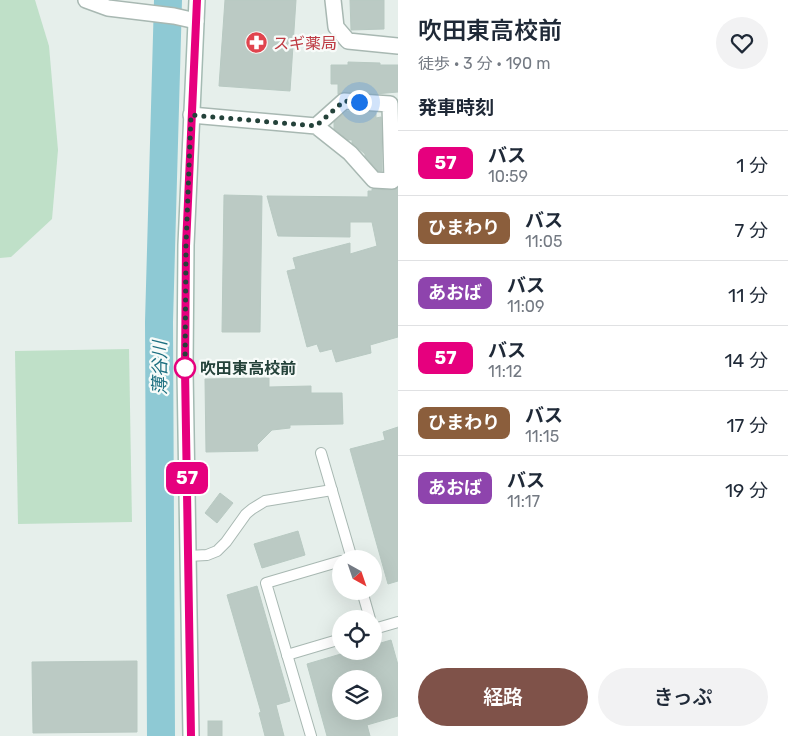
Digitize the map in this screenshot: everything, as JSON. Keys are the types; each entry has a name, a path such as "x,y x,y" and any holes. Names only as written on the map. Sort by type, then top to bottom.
{"street":[{"path":"86,0 108,8 174,16 196,21"},
{"path":"191,736 185,370 186,246 197,0"},
{"path":"333,0 336,27 348,41 398,46"},
{"path":"191,115 316,126 350,153 374,180 392,181 390,104 344,101 316,126"}],"lane":[{"path":"321,453 349,550"},
{"path":"188,556 206,555 217,551 226,542 246,514 265,501 332,490"},
{"path":"310,736 266,582 332,564"},
{"path":"382,627 398,622"},
{"path":"287,656 332,642"}],"green space":[{"path":"0,0 35,0 49,46 58,150 52,219 11,257 0,258"},
{"path":"129,349 132,522 18,524 15,351"}],"building":[{"name":"スギ薬局","path":"225,0 296,0 290,91 219,86"},
{"path":"350,0 384,0 384,29 351,30"},
{"path":"348,62 398,65 398,92 375,94 345,92 338,94 338,84 331,84 331,65 348,65"},
{"path":"347,111 376,112 376,118 381,117 382,171 378,171 365,154 352,143 352,140 348,140 334,129 334,122"},
{"path":"398,188 398,337 370,345 371,353 336,362 332,349 320,352 317,344 307,347 287,271 296,269 293,258 350,243 350,254 377,246 372,222 350,222 350,237 278,236 267,196 368,197 368,191 372,191 372,189 391,190"},
{"path":"224,195 262,196 260,332 222,332"},
{"path":"269,378 269,387 311,386 311,393 342,393 343,424 290,425 290,428 272,430 257,445 258,451 206,452 205,379"},
{"path":"398,427 398,581 388,584 382,563 382,550 378,550 350,449 385,440 383,432"},
{"path":"220,493 233,503 217,523 205,513"},
{"path":"298,531 305,555 262,568 254,544"},
{"path":"257,586 290,701 276,705 284,736 265,736 259,713 261,712 227,595"},
{"path":"391,640 398,665 398,716 367,725 370,736 327,736 307,664 332,657 332,660 382,660 382,643"},
{"path":"137,661 137,732 33,733 32,662"},
{"path":"208,721 222,721 222,736 208,736"}],"waterway":[{"name":"薄谷川","path":"161,736 159,322 168,0"}],"bus line":[{"name":"57","path":"191,736 185,370 186,246 197,0"}],"place":[{"name":"スギ薬局","path":"257,43"},
{"name":"吹田東高校前","path":"185,368"}],"route":[{"path":"185,368 185,370 186,246 191,115 316,126 344,101 359,102"}]}
